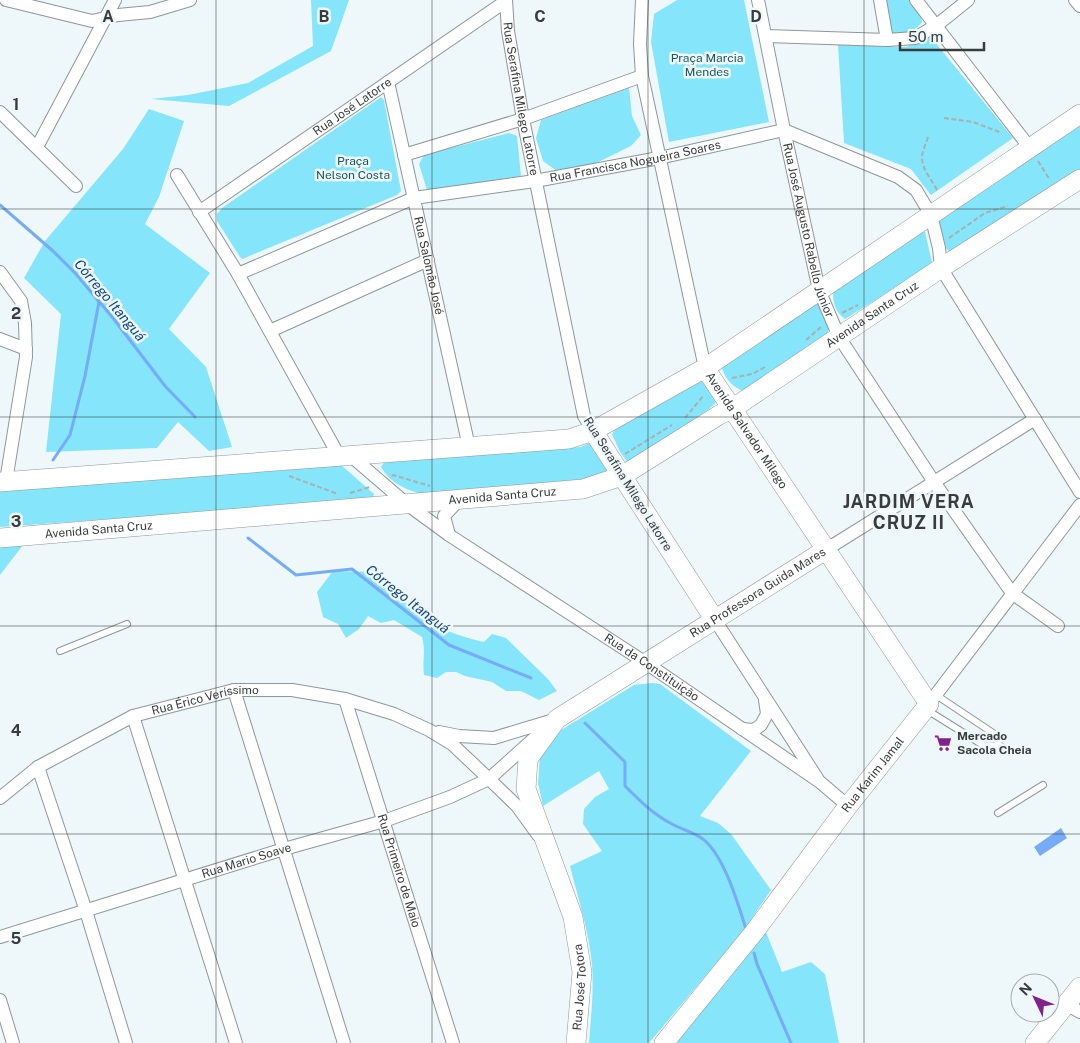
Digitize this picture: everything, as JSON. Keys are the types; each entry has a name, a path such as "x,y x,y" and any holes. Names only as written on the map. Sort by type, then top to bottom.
{"main road":[{"path":"3,481 569,440 593,431 705,368 937,211 1025,142 1080,114"},
{"name":"Avenida Santa Cruz","path":"0,538 583,489 622,476 732,409 941,268 1080,179"},
{"name":"Avenida Salvador Milego","path":"705,368 930,703"},
{"name":"Rua Serafina Milego Latorre","path":"593,431 715,620"},
{"name":"Rua Professora Guida Mares","path":"556,719 827,550"},
{"name":"Rua Karim Jamal","path":"664,1043 755,931 848,806 930,703"},
{"name":"Rua José Totora","path":"556,719 528,760 526,789 573,917 582,972 576,1043"},
{"path":"1035,1043 1073,1008 1080,987"}],"street":[{"path":"6,0 92,22 118,15 150,12 190,0"},
{"path":"37,146 115,0"},
{"name":"Rua José Latorre","path":"199,212 506,0"},
{"name":"Rua Serafina Milego Latorre","path":"506,0 508,31 535,181 584,416 593,431"},
{"name":"Avenida Salvador Milego","path":"642,0 640,44 642,76 705,368"},
{"name":"Rua José Augusto Rabello Júnior","path":"758,0 819,290 839,336 934,482 1012,593 1058,626"},
{"path":"880,0 887,40"},
{"path":"916,0 1025,142"},
{"path":"766,36 887,40 915,38 937,25 968,0"},
{"path":"1075,0 1080,6"},
{"path":"404,155 523,119 642,76"},
{"name":"Rua Salomão José","path":"388,82 469,447"},
{"path":"0,112 76,186"},
{"path":"784,130 898,177 916,190 937,211 941,268 1080,492"},
{"name":"Rua Francisca Nogueira Soares","path":"238,274 414,198 535,181 659,158 784,130"},
{"name":"Rua da Constituição","path":"177,176 238,274 345,456 449,535 646,663 820,782 848,806"},
{"path":"270,331 428,260"},
{"path":"0,272 21,301 25,323 26,349 26,358 3,481"},
{"path":"0,339 26,349"},
{"name":"Rua Professora Guida Mares","path":"827,550 1035,419"},
{"path":"449,535 444,516 458,501"},
{"name":"Rua Karim Jamal","path":"930,703 1080,505"},
{"name":"Rua Serafina Milego Latorre","path":"715,620 820,782"},
{"path":"234,690 344,1043"},
{"name":"Rua Érico Veríssimo","path":"0,798 38,767 133,716 234,690 292,690 346,700 394,714 429,730 452,744 489,779"},
{"path":"742,729 754,730 760,725 767,714 765,697"},
{"name":"Rua Primeiro de Maio","path":"346,700 453,1043"},
{"path":"133,716 236,1043"},
{"name":"Rua Professora Guida Mares","path":"489,779 556,719"},
{"name":"Rua Érico Veríssimo","path":"429,730 459,736 494,738 556,719"},
{"path":"38,767 86,911 126,1043"},
{"name":"Rua Mario Soave","path":"0,937 384,820 450,797 489,779"},
{"name":"Rua José Totora","path":"489,779 516,806 546,845"},
{"path":"0,1000 13,1043"}],"lane":[{"path":"60,651 126,624"},
{"path":"930,703 993,733 1000,746 983,745 930,703"},
{"path":"998,813 1042,785"}],"path":[{"path":"944,118 973,122 1025,142 1053,185"},
{"path":"928,137 922,156 923,166 934,182 937,211"}],"green space":[{"path":"311,0 349,0 331,51 229,106 151,99 188,95 248,83 313,46"},
{"name":"Praça Marcia Mendes","path":"677,0 744,0 769,122 669,142 651,42 654,14"},
{"path":"884,0 909,0 921,15 922,22 912,30 891,35"},
{"path":"930,36 1013,138 931,195 911,169 844,143 838,45 906,47"},
{"path":"629,88 632,116 641,135 631,146 588,167 557,171 543,161 536,138 541,120"},
{"name":"Praça Nelson Costa","path":"381,97 384,100 401,191 397,195 243,259 240,257 217,221 217,214 222,208"},
{"path":"149,109 184,121 159,197 145,224 210,273 169,329 206,367 232,447 209,451 178,422 157,448 46,452 61,314 24,278 45,241 123,149"},
{"path":"1080,123 1080,173 951,254 946,248 939,221 943,215"},
{"path":"509,133 517,136 521,176 427,190 419,164 424,155"},
{"path":"916,230 925,232 932,262 927,268 845,319 841,316 834,304 834,285"},
{"path":"813,301 821,307 827,317 828,333 826,338 745,391 731,383 722,369 725,357"},
{"path":"700,380 710,388 717,401 709,409 628,463 620,452 612,434 618,426"},
{"path":"591,442 607,464 607,473 589,481 421,494 398,485 381,467 385,461 581,447"},
{"path":"340,464 374,494 372,500 0,527 0,491"},
{"path":"23,545 0,575 0,546"},
{"path":"333,571 374,572 417,612 439,627 451,632 484,642 492,634 506,638 548,679 557,691 539,700 521,691 506,691 492,682 456,672 446,672 437,678 424,675 422,637 394,620 381,623 368,616 359,629 346,638 338,624 323,617 317,592"},
{"path":"660,684 751,751 700,816 718,823 731,834 771,890 744,930 649,1043 589,1043 592,994 591,952 570,866 602,851 583,824 584,809 595,797 609,789 599,771 543,806 538,783 540,757 558,732 634,685"},
{"path":"766,932 782,972 811,962 825,974 839,1043 675,1043"}],"shaded area":[{"path":"1061,828 1067,838 1040,856 1034,847"}],"waterway":[{"name":"Córrego Itanguá","path":"0,205 53,251 75,273 113,318 165,386 195,417"},
{"path":"53,460 70,435 85,376 99,302"},
{"name":"Córrego Itanguá","path":"248,538 296,575 352,569 449,645 531,678"},
{"name":"Córrego Itanguá","path":"585,723 625,762 625,786 659,816 675,826 700,837 716,854 729,879 746,929"},
{"name":"Córrego Itanguá","path":"754,953 791,1043"}],"place":[{"name":"Mercado Sacola Cheia","path":"943,743"}],"district":[{"name":"JARDIM VERA CRUZ II","path":"909,511"}]}
